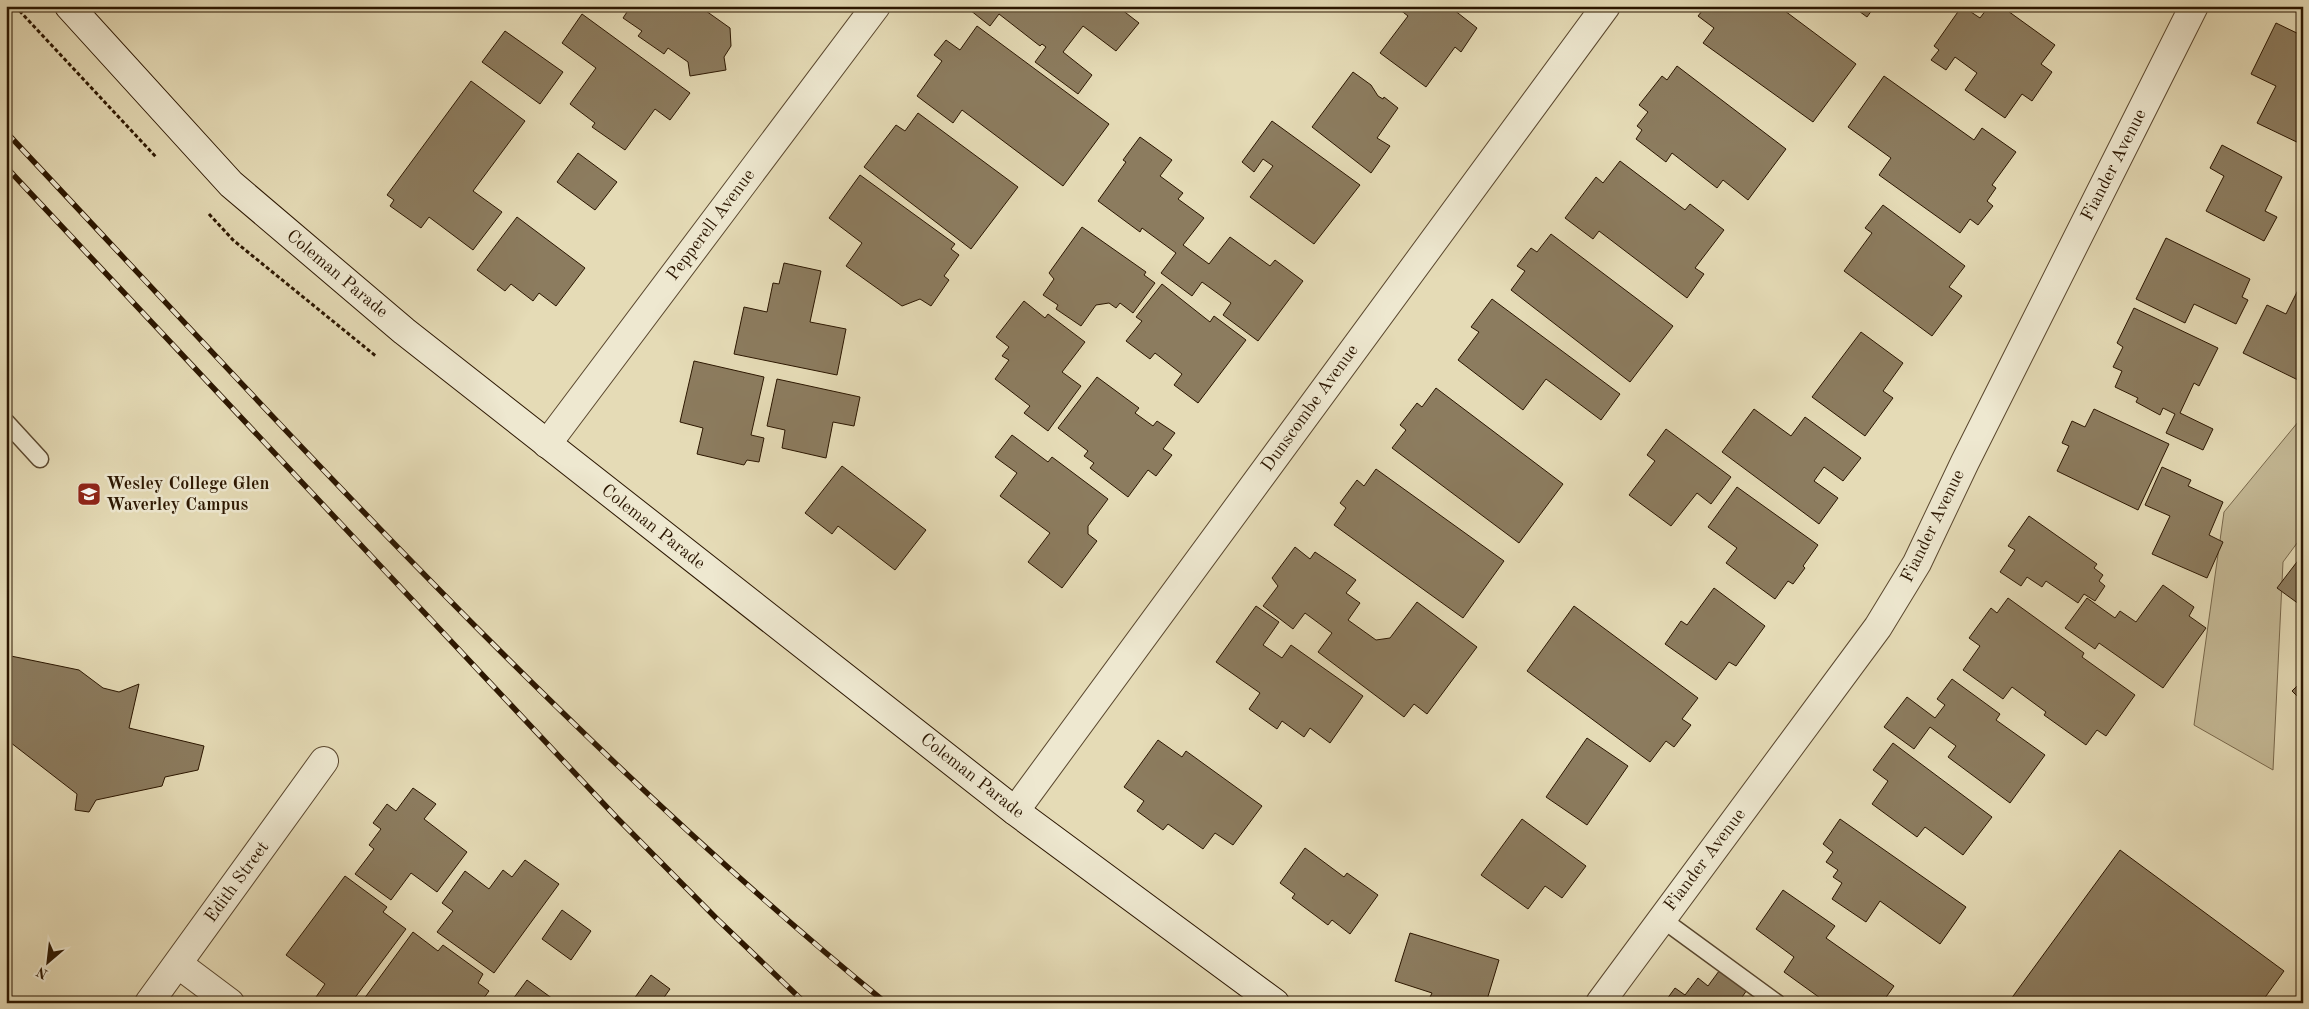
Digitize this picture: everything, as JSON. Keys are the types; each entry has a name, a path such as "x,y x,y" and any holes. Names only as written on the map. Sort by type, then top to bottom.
{"street":[{"name":"Coleman Parade","path":"69,6 231,184 404,331 1015,811 1276,1003"},
{"name":"Pepperell Avenue","path":"547,444 876,6"},
{"name":"Dunscombe Avenue","path":"1015,811 1606,6"},
{"name":"Fiander Avenue","path":"1600,1003 1878,627 1918,563 1965,462 2194,6"},
{"name":"Edith Street","path":"149,1003 324,761"},
{"path":"178,964 230,1003"}],"lane":[{"path":"6,422 40,459"},
{"path":"1662,918 1777,1003"}],"shaded area":[{"path":"2303,416 2303,535 2283,562 2273,770 2194,725 2224,512"}],"building":[{"path":"631,6 699,6 730,28 731,46 724,57 726,70 690,76 688,62 668,48 664,54 638,36 642,31 623,18"},
{"path":"965,6 995,6 1002,11 1005,6 1117,6 1139,23 1116,51 1083,26 1063,52 1092,75 1078,94 1035,62 1046,47 1042,44 1040,46 999,14 990,26"},
{"path":"1395,6 1449,6 1477,28 1461,52 1455,47 1426,87 1380,53 1408,16"},
{"path":"1706,6 1782,6 1781,8 1856,64 1813,122 1703,43 1714,28 1698,16"},
{"path":"1852,6 1875,6 1867,17"},
{"path":"1962,6 1980,18 1989,6 2001,6 2055,45 2041,64 2052,72 2032,101 2022,94 2005,118 1965,90 1977,73 1955,57 1946,70 1931,60 1939,50 1934,46"},
{"path":"582,14 690,93 670,120 655,109 625,150 592,127 595,123 570,104 596,68 562,43"},
{"path":"2276,23 2303,36 2303,145 2257,123 2276,86 2251,74"},
{"path":"977,26 1109,124 1063,186 962,110 953,123 917,96 942,61 934,55 946,40 960,50"},
{"path":"505,31 563,72 540,104 482,62"},
{"path":"1677,66 1786,149 1748,200 1723,180 1717,188 1672,153 1666,162 1636,139 1642,130 1637,126 1648,112 1639,105 1662,76 1667,80"},
{"path":"1353,72 1371,85 1378,96 1383,99 1384,97 1398,108 1377,138 1390,146 1371,173 1312,127"},
{"path":"1884,76 1974,140 1982,128 2016,152 1992,185 1996,188 1987,201 1993,206 1978,225 1970,219 1960,233 1879,175 1891,158 1848,127"},
{"path":"471,81 525,121 473,191 502,212 473,250 429,217 421,228 390,206 394,200 387,195"},
{"path":"918,113 1018,187 971,249 864,167 896,125 905,131"},
{"path":"1272,121 1360,185 1314,244 1250,197 1273,166 1263,159 1254,172 1242,162"},
{"path":"1140,137 1172,160 1160,176 1183,193 1178,199 1204,218 1183,245 1209,264 1230,237 1270,266 1275,260 1303,281 1258,341 1223,315 1231,303 1202,282 1192,296 1161,273 1176,253 1142,228 1140,232 1098,201 1126,162 1123,160"},
{"path":"2222,145 2282,177 2265,211 2277,217 2264,241 2206,211 2224,176 2210,168"},
{"path":"578,153 617,182 595,210 557,182"},
{"path":"1620,161 1685,210 1690,204 1724,230 1695,268 1704,274 1687,298 1599,231 1593,239 1565,218 1596,177 1603,183"},
{"path":"860,175 955,244 951,249 959,255 944,276 949,280 931,306 920,299 902,306 846,266 862,243 829,218"},
{"path":"1883,205 1965,266 1949,287 1962,296 1932,336 1844,271 1872,233 1865,228"},
{"path":"517,217 585,268 556,306 539,293 533,301 511,284 505,291 477,270"},
{"path":"1082,227 1146,272 1144,275 1155,283 1133,313 1120,303 1116,308 1109,303 1096,305 1081,326 1056,309 1058,305 1043,295 1054,279 1049,273"},
{"path":"1551,234 1673,326 1630,382 1511,290 1525,271 1517,266 1531,248 1537,252"},
{"path":"2166,238 2250,279 2242,297 2248,300 2236,324 2194,304 2185,323 2136,299"},
{"path":"784,263 821,271 810,322 846,329 837,375 734,354 744,307 767,312 773,283 779,284"},
{"path":"2303,280 2303,371 2298,380 2243,353 2267,305 2286,314"},
{"path":"1162,284 1210,322 1214,316 1246,340 1198,403 1174,385 1182,374 1155,353 1150,359 1126,341 1142,321 1136,317"},
{"path":"1492,299 1620,394 1601,420 1546,379 1523,410 1458,360 1479,332 1471,327"},
{"path":"1024,301 1045,318 1048,314 1085,342 1062,372 1081,386 1048,431 1024,413 1030,406 995,379 1009,360 1002,356 1009,347 996,337"},
{"path":"2134,308 2218,348 2199,386 2194,383 2180,413 2213,429 2203,450 2166,433 2175,414 2163,408 2160,415 2136,402 2138,398 2115,387 2122,371 2113,367 2123,347 2117,343"},
{"path":"1861,332 1903,363 1883,391 1893,398 1865,436 1812,397"},
{"path":"694,361 764,377 751,435 764,438 759,462 747,460 744,465 697,454 703,428 680,422"},
{"path":"1097,377 1139,408 1135,413 1153,426 1157,421 1175,433 1163,449 1172,455 1156,476 1148,470 1128,497 1090,468 1094,463 1084,456 1088,451 1058,428"},
{"path":"777,379 860,397 854,426 833,422 826,458 782,448 785,430 767,426"},
{"path":"1436,388 1563,484 1519,543 1392,448 1406,430 1400,425 1417,403 1422,407"},
{"path":"1754,409 1791,436 1805,417 1861,458 1843,481 1824,467 1814,481 1838,498 1819,524 1722,452"},
{"path":"2094,409 2169,444 2138,510 2057,471 2069,446 2062,443 2072,421 2085,427"},
{"path":"1666,429 1731,477 1711,504 1697,493 1671,526 1629,495 1655,461 1647,455"},
{"path":"1012,435 1048,462 1052,457 1108,499 1088,526 1088,534 1097,541 1062,588 1028,562 1050,533 1000,496 1017,473 995,457"},
{"path":"842,466 926,530 895,570 838,526 832,534 805,513"},
{"path":"2162,467 2191,480 2188,486 2223,502 2209,535 2223,542 2207,578 2152,554 2170,516 2145,505"},
{"path":"1376,469 1504,561 1463,618 1334,525 1346,508 1340,503 1357,480 1364,486"},
{"path":"1737,487 1818,545 1793,584 1788,581 1775,599 1726,563 1737,548 1708,527"},
{"path":"2029,516 2097,564 2094,568 2103,575 2099,581 2105,586 2095,601 2084,594 2078,603 2046,581 2042,587 2027,577 2021,586 2000,572 2015,550 2008,546"},
{"path":"1295,547 1310,559 1315,552 1356,580 1346,593 1360,603 1348,620 1376,640 1390,638 1417,602 1477,647 1427,714 1414,704 1404,717 1318,652 1332,633 1305,613 1293,629 1263,606 1278,586 1272,578"},
{"path":"2303,554 2303,607 2277,588"},
{"path":"2163,585 2194,607 2189,616 2206,628 2163,688 2099,643 2095,649 2065,628 2087,598 2115,618 2120,611 2136,622"},
{"path":"1714,588 1765,626 1736,666 1729,662 1716,680 1665,644 1681,621 1687,625"},
{"path":"2008,598 2084,653 2082,657 2135,695 2106,736 2097,730 2086,745 2044,715 2046,712 2012,687 2003,699 1963,670 1980,646 1969,638 1991,608 1997,613"},
{"path":"1256,606 1279,622 1263,645 1282,658 1291,645 1363,696 1330,743 1310,728 1304,737 1282,721 1277,729 1249,709 1260,693 1216,662"},
{"path":"1574,606 1698,698 1682,719 1691,725 1674,747 1666,741 1650,762 1527,671"},
{"path":"6,655 79,670 103,688 119,692 139,684 129,728 204,746 198,770 165,777 162,786 96,800 89,812 75,810 77,794 6,739"},
{"path":"1952,679 2000,714 1996,720 2045,755 2010,803 1948,757 1956,746 1930,727 1914,749 1884,727 1907,697 1935,718 1945,705 1937,699"},
{"path":"2303,680 2303,702 2292,691"},
{"path":"1587,738 1628,766 1587,825 1546,797"},
{"path":"1158,740 1182,757 1186,751 1262,806 1233,845 1215,833 1203,849 1168,824 1163,830 1137,811 1144,801 1124,787"},
{"path":"1893,743 1992,817 1963,855 1925,827 1917,837 1872,804 1888,781 1873,770"},
{"path":"413,788 436,804 424,819 467,852 437,892 411,873 391,900 355,874 374,849 369,845 381,829 373,823 387,804 396,811"},
{"path":"1522,819 1586,866 1562,898 1545,886 1528,909 1481,875"},
{"path":"1840,819 1966,907 1940,944 1880,901 1866,922 1832,899 1842,883 1833,877 1838,870 1826,862 1833,852 1823,844"},
{"path":"1305,848 1344,877 1347,873 1378,895 1350,934 1332,920 1328,925 1292,898 1295,894 1280,883"},
{"path":"2120,850 2284,971 2261,1003 2008,1003"},
{"path":"525,860 559,884 494,973 437,932 453,911 442,903 465,871 489,889 503,870 512,877"},
{"path":"345,876 387,907 383,912 406,929 351,1003 323,1003 316,997 325,984 286,955"},
{"path":"1783,890 1835,926 1826,938 1894,986 1882,1003 1827,1003 1784,972 1794,957 1756,929"},
{"path":"562,910 591,931 571,960 542,939"},
{"path":"413,932 438,951 443,945 483,974 478,983 489,991 480,1003 361,1003"},
{"path":"1410,933 1499,960 1486,1003 1449,1003 1430,997 1432,993 1395,981"},
{"path":"1722,967 1749,987 1738,1003 1664,1003 1675,988 1685,995 1698,978 1708,986"},
{"path":"651,975 670,989 660,1003 631,1003"},
{"path":"527,980 553,999 551,1003 510,1003"}],"railway":[{"path":"6,132 324,471 541,692 653,799 768,903 886,1003"},
{"path":"6,167 617,818 717,919 805,1003"}],"place":[{"name":"Wesley College Glen Waverley Campus","path":"89,494"}]}
